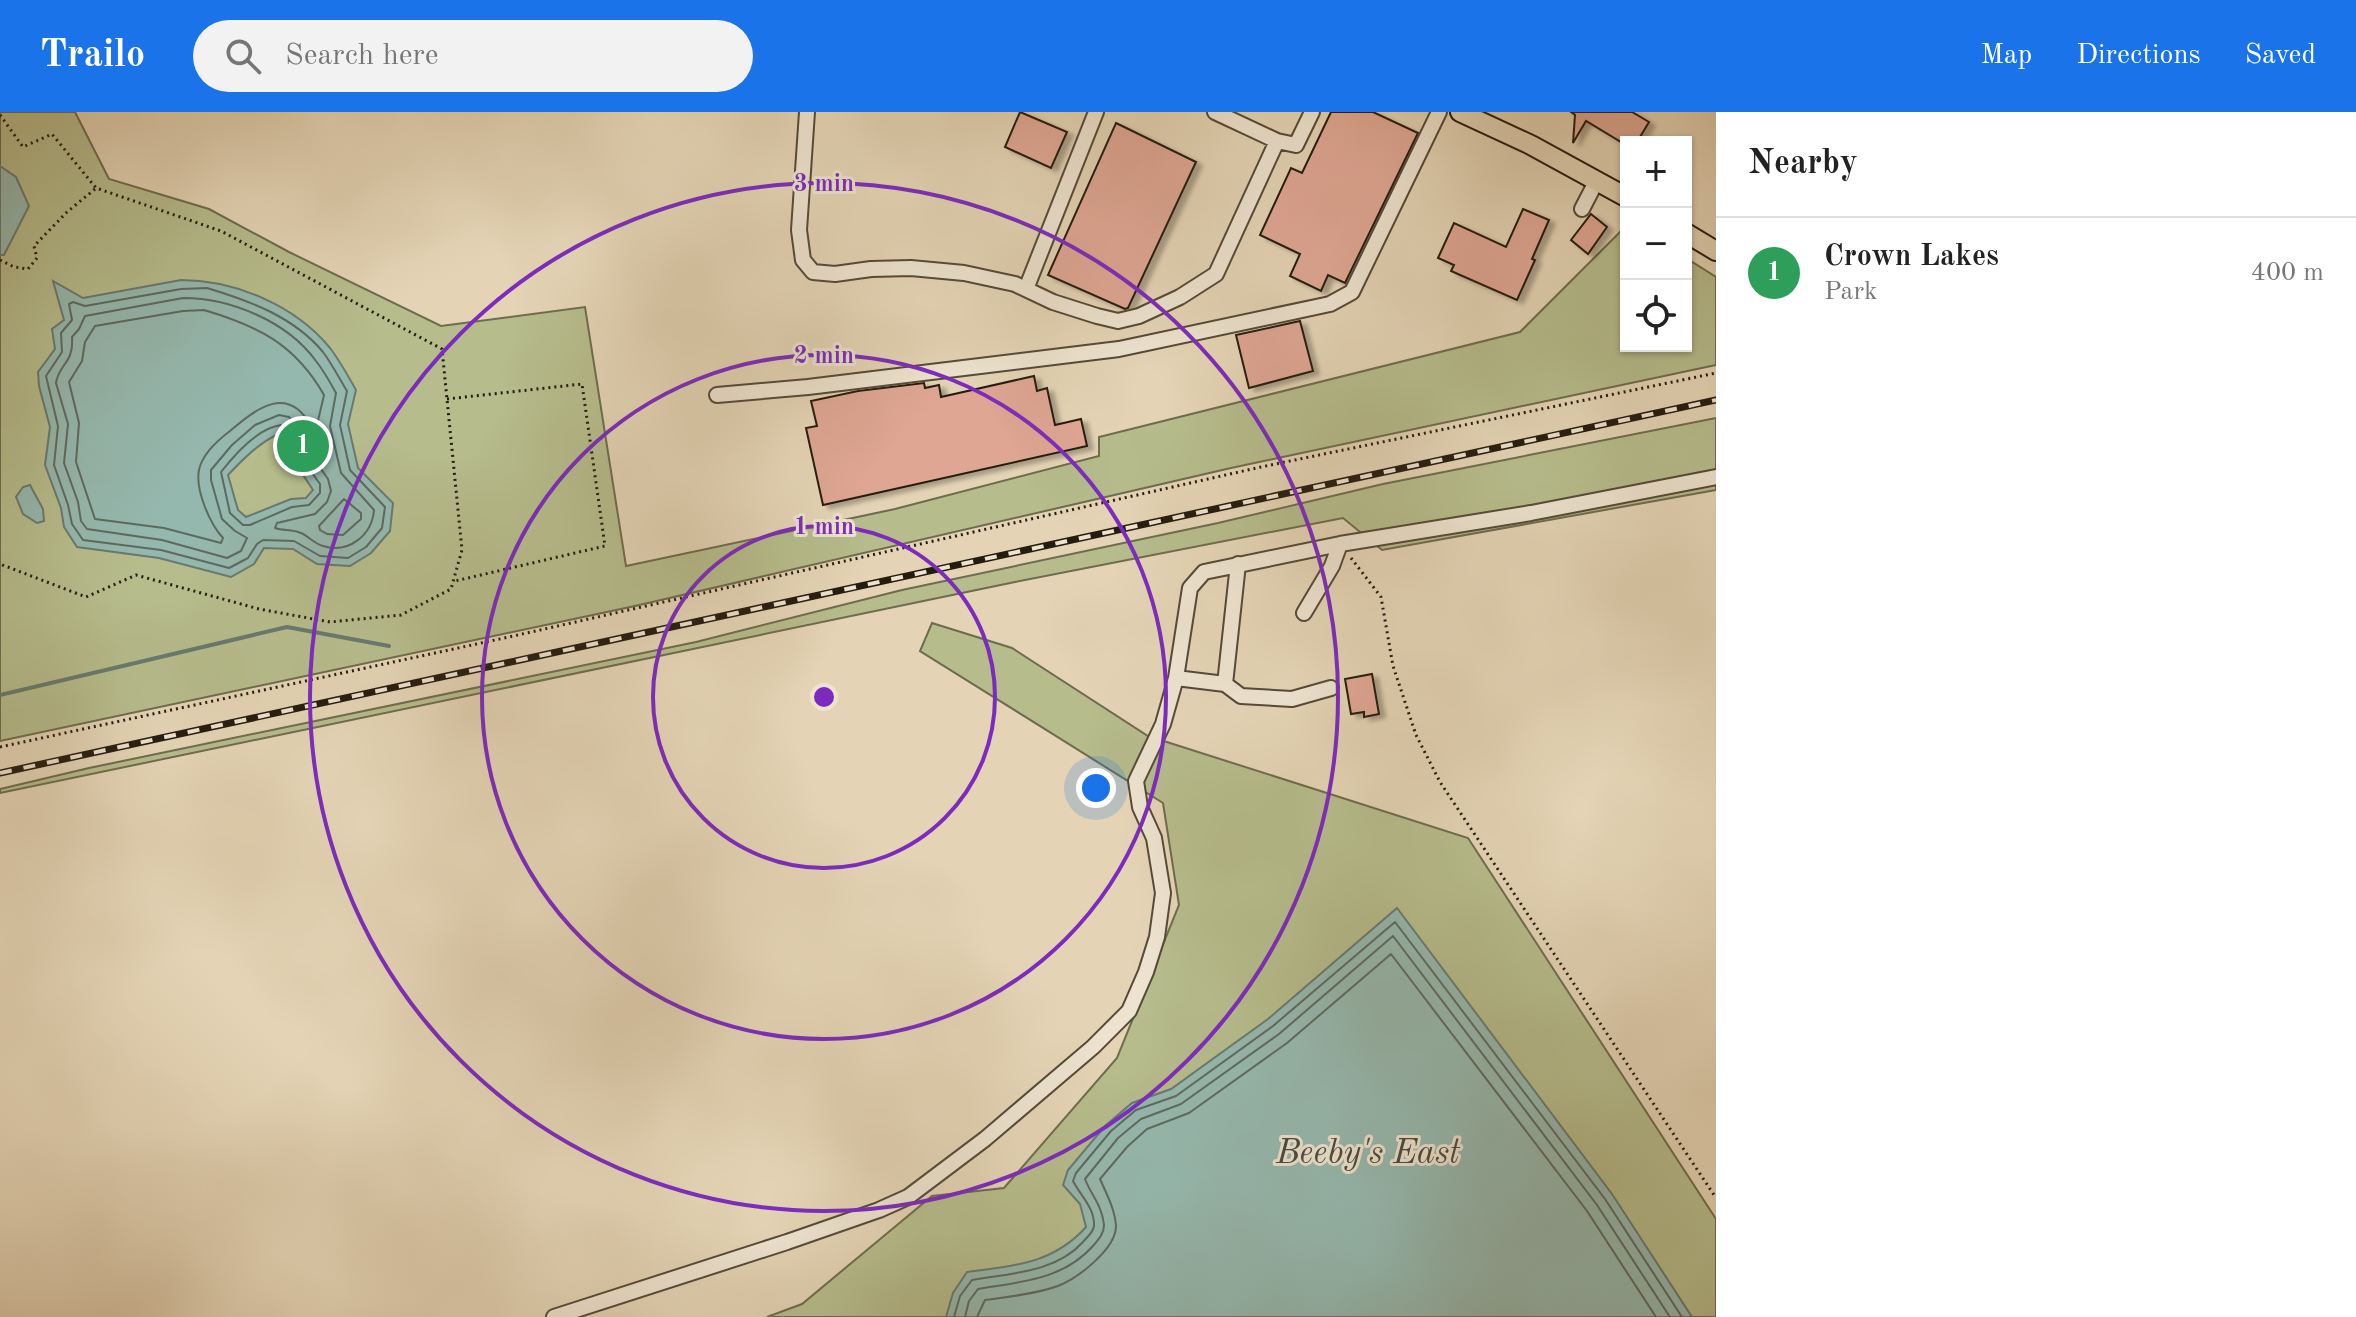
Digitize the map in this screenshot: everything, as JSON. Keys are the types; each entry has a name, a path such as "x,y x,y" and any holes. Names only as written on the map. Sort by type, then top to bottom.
{"main road":[{"path":"1460,112 1492,119 1531,145 1620,193"},
{"path":"1692,237 1716,251"}],"lane":[{"path":"807,112 799,230 803,260 813,272 835,274 911,268 964,273 1015,284 1053,302 1118,321 1139,316 1180,297 1216,274 1277,141"},
{"path":"1026,289 1096,112"},
{"path":"1215,112 1277,141 1296,145 1312,112"},
{"path":"717,395 1119,349 1330,304 1352,292 1439,112"},
{"path":"1582,209 1597,180"},
{"path":"554,1317 800,1237 908,1197 985,1139 1093,1047 1129,1011 1157,937 1163,893 1154,838 1140,807 1136,781 1163,724 1176,678 1190,588 1204,572 1340,544 1531,513 1716,477"},
{"path":"1304,613 1332,566 1340,544"},
{"path":"1225,684 1238,564"},
{"path":"1176,678 1225,684 1241,696 1292,699 1331,688"}],"path":[{"path":"0,115 23,147 52,134 96,188 221,231 442,349 462,550 451,589 401,615 330,622 259,609 136,575 86,597 0,564"},
{"path":"0,260 28,269 37,258 34,246 96,188"},
{"path":"0,747 509,637 1261,467 1716,373"},
{"path":"447,399 582,384 605,546 453,581"},
{"path":"1340,544 1381,597 1393,666 1416,735 1440,782 1716,1198"}],"green space":[{"path":"0,112 75,112 109,179 209,209 441,326 585,307 626,566 895,509 1099,456 1099,437 1520,332 1620,232 1620,352 1692,352 1692,262 1716,277 1716,365 1231,468 635,606 0,741"},
{"path":"1716,418 1716,490 1382,550 1343,518 1015,582 0,793 0,789 89,768 696,642 902,590 1218,523 1383,484"},
{"path":"932,623 1012,648 1148,736 1468,838 1716,1219 1716,1317 767,1317 802,1304 932,1196 1004,1188 1117,1058 1179,905 1163,803 920,651"}],"water":[{"path":"0,166 16,177 29,206 4,255 0,255"},
{"path":"181,280 201,281 242,290 299,319 330,348 356,390 348,424 358,468 393,503 390,531 371,553 350,566 317,564 293,549 264,548 254,564 231,577 159,558 77,547 64,527 61,508 45,465 50,427 38,372 55,349 52,329 64,320 53,281 83,298","holes":["280,433 313,490 306,498 291,499 246,517 238,510 228,475 246,457"]},
{"path":"30,485 43,509 44,521 37,523 23,514 16,497 23,487"},
{"name":"Beeby's East","path":"1397,908 1612,1194 1692,1317 946,1317 953,1293 967,1272 1016,1265 1046,1256 1060,1249 1086,1227 1080,1204 1063,1185 1068,1170 1105,1126 1132,1103 1171,1089 1268,1019"}],"building":[{"path":"1020,112 1067,132 1051,168 1005,147"},
{"path":"1331,112 1373,112 1418,133 1345,283 1328,275 1321,291 1290,276 1300,254 1260,235 1291,168 1302,173"},
{"path":"1571,112 1632,112 1649,122 1641,136 1620,136 1620,141 1586,121 1573,143 1575,115"},
{"path":"1116,123 1196,162 1125,309 1048,275"},
{"path":"1523,209 1549,220 1517,300 1451,271 1454,265 1438,258 1454,223 1506,247"},
{"path":"1591,214 1607,227 1588,254 1571,240"},
{"path":"1300,321 1313,371 1249,388 1236,335"},
{"path":"1034,376 1037,391 1047,388 1055,425 1081,419 1087,446 823,505 806,428 817,426 811,401 858,391 924,383 925,388 939,385 941,397"},
{"path":"1372,674 1379,714 1364,717 1364,712 1351,714 1345,679"}],"waterway":[{"path":"0,695 287,627 389,646"}],"railway":[{"path":"0,773 1716,400"}],"place":[{"name":"Crown Lakes","path":"303,446"}]}
